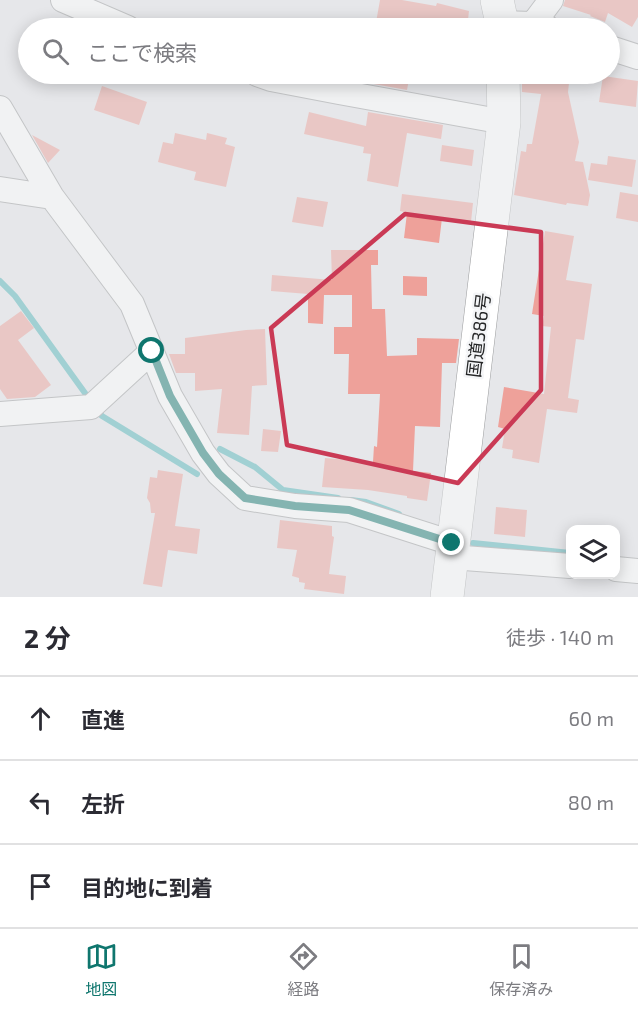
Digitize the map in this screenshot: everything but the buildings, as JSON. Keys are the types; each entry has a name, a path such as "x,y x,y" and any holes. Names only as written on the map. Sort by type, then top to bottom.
{"highway":[{"name":"国道386号","path":"447,597 504,122 503,84"}],"street":[{"path":"63,0 105,18"},
{"path":"522,18 551,0"},
{"path":"620,51 638,57"},
{"path":"297,84 504,122"},
{"path":"0,108 52,197 132,304 170,396 203,453 219,474 245,498 295,506 349,510 452,550 566,565"},
{"path":"0,189 52,197"},
{"path":"0,414 97,401 152,351"},
{"path":"620,569 638,571"}],"highlighted area":[{"path":"405,214 541,232 541,390 458,483 287,445 271,328"}],"waterway":[{"path":"0,281 15,296 90,400"},
{"path":"96,409 102,416 197,474"},
{"path":"220,449 255,467 283,490 338,498"},
{"path":"351,500 366,502 399,514"},
{"path":"473,543 566,553"}],"route":[{"path":"152,351 170,396 203,453 219,474 245,498 295,506 349,510 452,543"}]}
